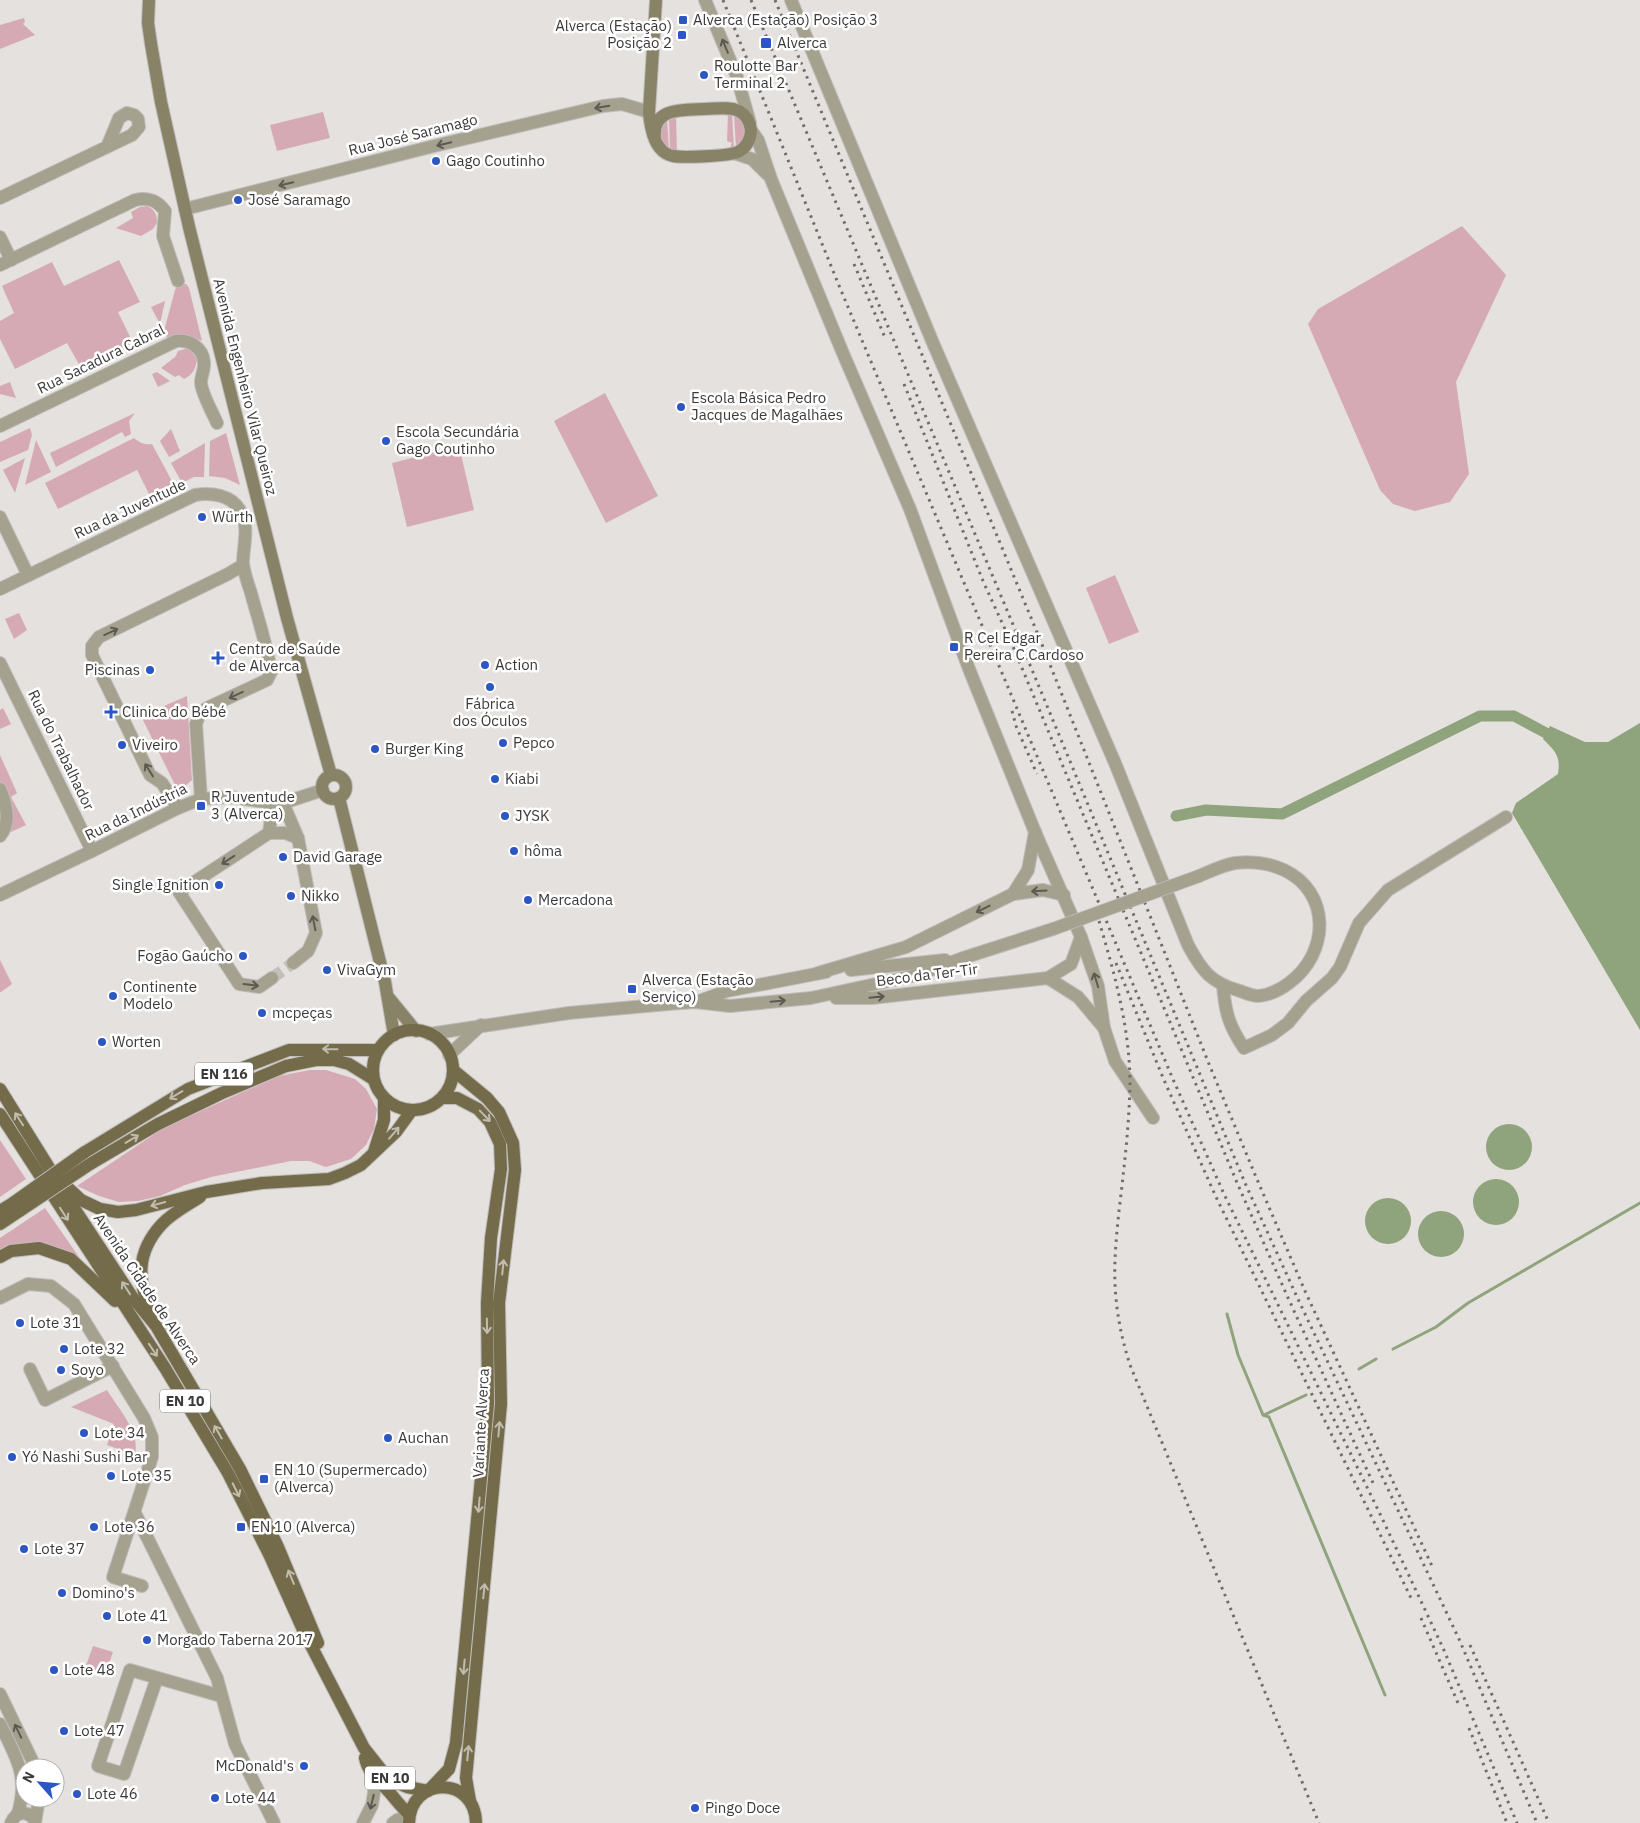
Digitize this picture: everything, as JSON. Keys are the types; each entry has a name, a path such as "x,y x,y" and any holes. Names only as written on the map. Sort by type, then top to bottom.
{"main road":[{"path":"649,112 732,109 742,113 751,128 749,140 746,145 734,153 673,156 660,148 655,139 649,112 656,0"},
{"name":"Avenida Engenheiro Vilar Queiroz","path":"149,1 148,23 152,53 185,209 287,618 331,775 339,776 346,785 345,793 339,798 388,997 394,1035"},
{"path":"655,139 655,129 659,120 666,113 676,110"},
{"path":"331,775 325,779 322,787 323,790 328,797 339,798"},
{"name":"Avenida Engenheiro Vilar Queiroz","path":"388,997 416,1031"},
{"path":"373,1079 373,1065 378,1050 394,1035 402,1032 416,1031 429,1034 445,1046 450,1054 452,1070 450,1085 442,1098 428,1107 412,1110 392,1105 384,1098"},
{"name":"EN 116","path":"0,1224 17,1206 85,1152 188,1088 289,1050 378,1050"},
{"name":"EN 116","path":"0,1212 17,1206 158,1124 222,1093 286,1066 316,1060 334,1060 349,1064 373,1079 384,1098"},
{"name":"Variante Alverca","path":"452,1070 487,1098 499,1112 513,1143 515,1170 499,1303 502,1404 466,1778 476,1823"},
{"name":"Avenida Cidade de Alverca","path":"0,1089 133,1298 156,1326 248,1486 278,1547 342,1703"},
{"path":"374,1152 384,1120 384,1098"},
{"name":"Variante Alverca","path":"429,1790 448,1769 456,1743 488,1404 487,1303 492,1238 501,1169 500,1144 490,1122 478,1109 457,1098 442,1098"},
{"path":"38,1148 68,1189 82,1200 100,1209 118,1212 136,1210 206,1192 262,1183 329,1179 345,1173 360,1164 396,1132 412,1110"},
{"name":"Avenida Cidade de Alverca","path":"0,1114 165,1368 228,1473 269,1554 304,1632 364,1748 383,1772 395,1782 407,1788 429,1790"},
{"path":"0,1129 25,1154"},
{"path":"156,1326 143,1293 140,1274 142,1258 150,1240 162,1223 206,1192"},
{"path":"0,1256 11,1251 39,1248 71,1259 131,1317"},
{"name":"Avenida Cidade de Alverca","path":"364,1748 366,1763 376,1780 391,1794 409,1818"},
{"name":"EN 10","path":"409,1818 418,1797 429,1790 444,1787 451,1788 470,1801"}],"street":[{"path":"705,0 738,77 751,128 758,140 771,179 842,351 910,508 969,669 1035,832 1081,937 1098,986 1104,1028 1115,1061 1153,1118"},
{"path":"429,1034 569,1013 695,1002 730,1006 811,998 917,975 1053,929 1199,876 1234,864 1249,862 1278,868 1298,879 1310,891 1316,903 1319,917 1316,946 1304,969 1280,990 1256,996 1223,986 1212,980 1204,972 1188,945 1115,763 956,396 791,0"},
{"name":"Rua José Saramago","path":"185,209 434,146 603,106 622,104 649,112"},
{"path":"0,198 107,147"},
{"path":"734,153 752,159 761,166 771,179"},
{"path":"0,237 6,262 135,200 148,198 155,200 165,212 163,236 178,281"},
{"name":"Rua Sacadura Cabral","path":"0,426 181,340 198,348 204,362 201,383 217,423"},
{"name":"Rua da Juventude","path":"0,589 184,499 205,493 224,497 240,510 245,525 243,565 271,672 267,680 207,708 199,716 196,724 201,799"},
{"path":"0,517 28,575"},
{"path":"178,808 162,783 150,775 92,655 92,646 99,637 219,579 243,565"},
{"name":"Rua do Trabalhador","path":"0,663 92,851"},
{"path":"0,788 4,798 6,819 5,830 0,836"},
{"name":"Rua da Indústria","path":"0,895 178,808 201,799 230,797 278,803 323,790"},
{"path":"269,833 278,803"},
{"path":"278,803 298,838 316,933 308,952 292,962"},
{"path":"1223,986 1224,1004 1232,1031 1244,1048 1272,1035 1288,1023 1306,1001 1332,978 1340,967 1359,922 1388,890 1506,818"},
{"path":"1013,894 1028,870 1035,832"},
{"path":"272,978 259,987 239,984 179,892 269,833 285,833 298,838"},
{"path":"695,1002 727,991 818,973 906,947 1013,894 1043,890 1064,895"},
{"name":"Beco da Ter-Tir","path":"811,998 872,998 1048,978 1071,964 1081,937"},
{"path":"818,973 963,958"},
{"path":"1048,978 1078,997 1104,1028"},
{"path":"450,1054 481,1025"},
{"path":"0,1298 28,1284 51,1286 74,1304 144,1418 152,1438 152,1457 113,1577 142,1586"},
{"path":"30,1369 45,1400 113,1366"},
{"path":"135,1513 217,1678 236,1744 274,1823"},
{"path":"157,1678 124,1774 98,1766 130,1670 221,1696"},
{"path":"0,1694 31,1758"},
{"path":"0,1724 20,1765 23,1797 15,1818"},
{"path":"363,1823 372,1805 376,1780"},
{"path":"35,1822 37,1808"},
{"path":"15,1818 28,1813 35,1822"},
{"path":"393,1823 397,1820 409,1818"}],"shaded area":[{"path":"24,18 25,22 23,24 35,35 0,49 0,25"},
{"path":"323,112 330,138 277,151 270,125"},
{"path":"728,113 732,113 734,149 729,150 732,143 727,141"},
{"path":"734,114 744,121 746,135 736,148"},
{"path":"676,115 677,152 670,151 669,117"},
{"path":"667,118 669,150 660,139 661,125"},
{"path":"147,206 156,215 157,223 153,229 141,236 116,228 133,218 131,212 140,207"},
{"path":"1462,226 1506,275 1456,382 1469,474 1450,502 1415,511 1393,504 1380,490 1308,324 1318,309"},
{"path":"119,260 140,302 118,312 133,343 81,368 67,343 15,369 0,339 0,321 14,313 2,286 52,262 64,286"},
{"path":"181,284 186,284 189,288 202,341 191,337 168,340 164,331 175,290"},
{"path":"165,301 160,324 151,307"},
{"path":"189,348 197,359 194,371 190,375 184,379 179,375 175,377 161,368 175,357 178,351"},
{"path":"157,372 170,381 158,387 152,374"},
{"path":"10,382 16,398 0,394 0,386"},
{"path":"605,393 658,496 606,523 554,421"},
{"path":"135,413 129,421 131,434 125,437 122,432 56,467 50,453"},
{"path":"30,428 32,435 28,450 0,462 0,442"},
{"path":"171,429 180,451 169,457 160,441"},
{"path":"226,433 240,485 225,478 209,476 210,441"},
{"path":"134,438 142,443 152,444 174,485 150,496 137,470 58,509 45,483"},
{"path":"36,440 51,472 25,485"},
{"path":"205,443 204,477 194,477 182,483 171,463"},
{"path":"459,446 474,510 407,527 392,463"},
{"path":"25,458 15,493 3,470"},
{"path":"1115,575 1139,632 1109,644 1086,588"},
{"path":"19,613 27,630 14,639 5,619"},
{"path":"187,696 192,780 184,787 176,787 141,716"},
{"path":"3,708 11,724 0,729 0,710"},
{"path":"1640,723 1640,1030 1512,813 1516,803 1558,774 1558,758 1543,739 1550,726 1585,742 1608,742"},
{"path":"0,755 17,793 11,797 26,825 0,837"},
{"path":"0,960 12,984 1,992 0,992"},
{"path":"310,1070 326,1070 355,1079 366,1089 377,1109 374,1129 366,1145 351,1159 326,1167 309,1161 291,1161 211,1177 185,1185 160,1196 138,1201 119,1202 99,1196 77,1186 165,1127 279,1076"},
{"path":"1509,1124 1522,1128 1528,1134 1532,1147 1528,1160 1522,1166 1509,1170 1496,1166 1490,1160 1486,1147 1490,1134 1496,1128"},
{"path":"0,1140 26,1179 0,1197"},
{"path":"1496,1179 1509,1183 1515,1189 1519,1202 1515,1215 1509,1221 1496,1225 1483,1221 1477,1215 1473,1202 1477,1189 1483,1183"},
{"path":"1388,1198 1401,1202 1407,1208 1411,1221 1407,1234 1401,1240 1388,1244 1375,1240 1369,1234 1365,1221 1369,1208 1375,1202"},
{"path":"45,1208 81,1260 52,1246 42,1244 22,1244 0,1250 0,1238"},
{"path":"1441,1211 1454,1215 1460,1221 1464,1234 1460,1247 1454,1253 1441,1257 1428,1253 1422,1247 1418,1234 1422,1221 1428,1215"},
{"path":"107,1390 132,1430 135,1438 135,1455 107,1445 114,1424 71,1407"},
{"path":"93,1646 113,1652 105,1675 85,1668"}],"waterway":[{"path":"1176,816 1206,810 1282,814 1480,716 1514,716 1546,733"},
{"path":"1393,1349 1436,1327 1468,1303 1640,1203"},
{"path":"1227,1314 1238,1355 1263,1415 1269,1417 1385,1695"},
{"path":"1359,1369 1376,1359"},
{"path":"1264,1415 1306,1395"}],"tunnel":[{"path":"272,978 293,963"}],"railway":[{"path":"723,0 840,288 1172,1077 1224,1194 1381,1516 1443,1648 1517,1823"},
{"path":"751,0 1245,1183 1459,1639 1537,1823"},
{"path":"775,0 1039,637 1256,1177 1305,1291 1432,1566"},
{"path":"854,264 886,340"},
{"path":"904,384 983,581 1014,649 1238,1185 1373,1483"},
{"path":"1012,711 1016,726 1037,774"},
{"path":"1099,921 1120,1002 1129,1064 1129,1116 1115,1265 1119,1324 1130,1365 1319,1823"},
{"path":"1116,963 1164,1080 1216,1197 1411,1598"},
{"path":"1421,1618 1458,1703"},
{"path":"1470,1645 1549,1823"},
{"path":"1469,1728 1507,1823"}],"place":[{"name":"Alverca (Estação) Posição 3","path":"683,20"},
{"name":"Alverca (Estação) Posição 2","path":"682,35"},
{"name":"Alverca","path":"766,43"},
{"name":"Roulotte Bar Terminal 2","path":"704,75"},
{"name":"Gago Coutinho","path":"436,161"},
{"name":"José Saramago","path":"238,200"},
{"name":"Escola Básica Pedro Jacques de Magalhães","path":"681,407"},
{"name":"Escola Secundária Gago Coutinho","path":"386,441"},
{"name":"Würth","path":"202,517"},
{"name":"R Cel Edgar Pereira C Cardoso","path":"954,647"},
{"name":"Centro de Saúde de Alverca","path":"218,658"},
{"name":"Action","path":"485,665"},
{"name":"Piscinas","path":"150,670"},
{"name":"Fábrica dos Óculos","path":"490,687"},
{"name":"Clinica do Bébé","path":"111,712"},
{"name":"Pepco","path":"503,743"},
{"name":"Viveiro","path":"122,745"},
{"name":"Burger King","path":"375,749"},
{"name":"Kiabi","path":"495,779"},
{"name":"R Juventude 3 (Alverca)","path":"201,806"},
{"name":"JYSK","path":"505,816"},
{"name":"hôma","path":"514,851"},
{"name":"David Garage","path":"283,857"},
{"name":"Single Ignition","path":"219,885"},
{"name":"Nikko","path":"291,896"},
{"name":"Mercadona","path":"528,900"},
{"name":"Fogão Gaúcho","path":"243,956"},
{"name":"VivaGym","path":"327,970"},
{"name":"Alverca (Estação Serviço)","path":"632,989"},
{"name":"Continente Modelo","path":"113,996"},
{"name":"mcpeças","path":"262,1013"},
{"name":"Worten","path":"102,1042"},
{"name":"Lote 31","path":"20,1323"},
{"name":"Lote 32","path":"64,1349"},
{"name":"Soyo","path":"61,1370"},
{"name":"Lote 34","path":"84,1433"},
{"name":"Auchan","path":"388,1438"},
{"name":"Yó Nashi Sushi Bar","path":"12,1457"},
{"name":"Lote 35","path":"111,1476"},
{"name":"EN 10 (Supermercado) (Alverca)","path":"264,1479"},
{"name":"Lote 36","path":"94,1527"},
{"name":"EN 10 (Alverca)","path":"241,1527"},
{"name":"Lote 37","path":"24,1549"},
{"name":"Domino's","path":"62,1593"},
{"name":"Lote 41","path":"107,1616"},
{"name":"Morgado Taberna 2017","path":"147,1640"},
{"name":"Lote 48","path":"54,1670"},
{"name":"Lote 47","path":"64,1731"},
{"name":"McDonald's","path":"304,1766"},
{"name":"Lote 46","path":"77,1794"},
{"name":"Lote 44","path":"215,1798"},
{"name":"Pingo Doce","path":"695,1808"}]}
